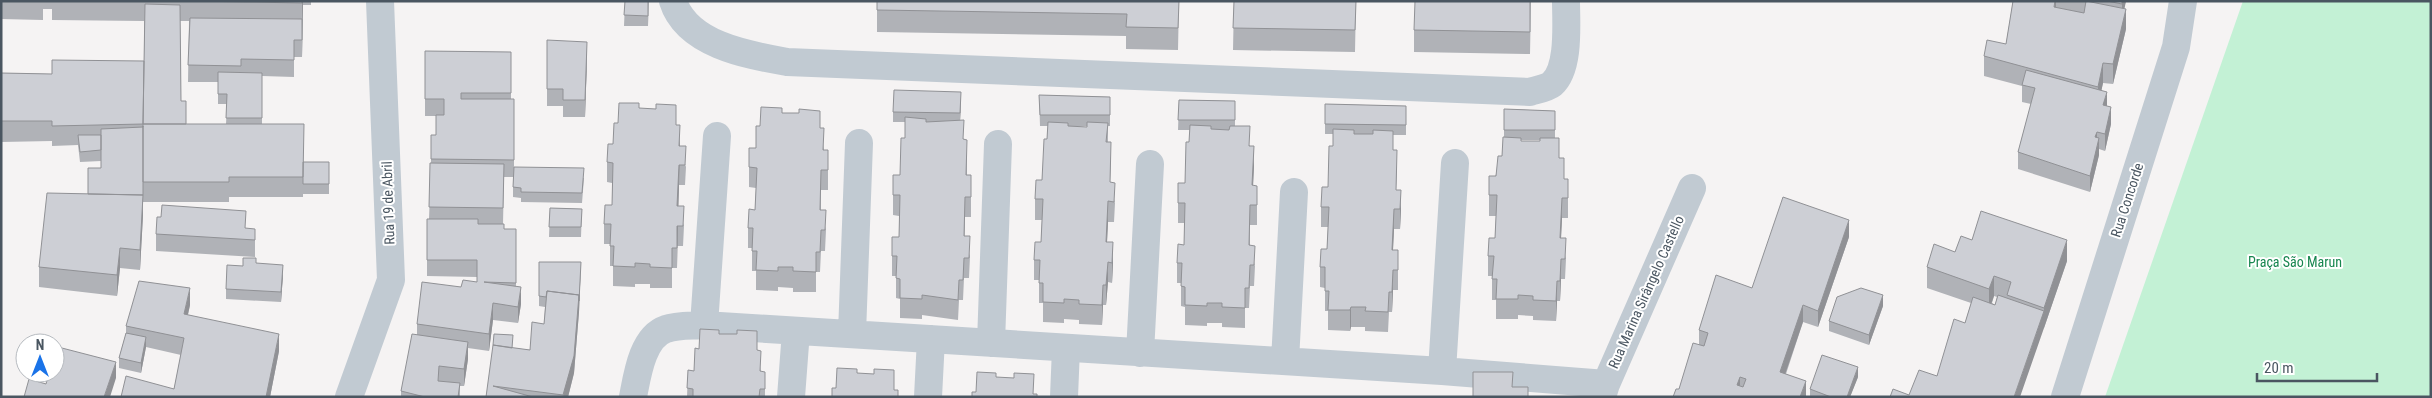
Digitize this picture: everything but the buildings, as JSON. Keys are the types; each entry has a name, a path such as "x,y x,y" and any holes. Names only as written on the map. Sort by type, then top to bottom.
{"street":[{"name":"Rua 19 de Abril","path":"349,397 391,280 380,1"},
{"path":"673,1 676,10 700,36 739,53 787,62 1530,92 1552,84 1563,65 1566,37 1566,1"},
{"name":"Rua Concorde","path":"2065,397 2176,47 2183,1"},
{"path":"704,325 717,136"},
{"path":"852,334 859,143"},
{"path":"991,343 998,144"},
{"path":"1442,371 1455,163"},
{"path":"1140,352 1150,164"},
{"name":"Rua Marina Sirângelo Castello","path":"1604,390 1692,188"},
{"path":"1285,361 1294,192"},
{"path":"633,397 639,365 648,345 664,329 704,325 1442,371 1604,390"},
{"path":"791,397 796,331"},
{"path":"928,397 931,339"},
{"path":"1064,397 1066,348"}],"green space":[{"name":"Praça São Marun","path":"2243,1 2431,1 2431,397 2105,397"}]}
